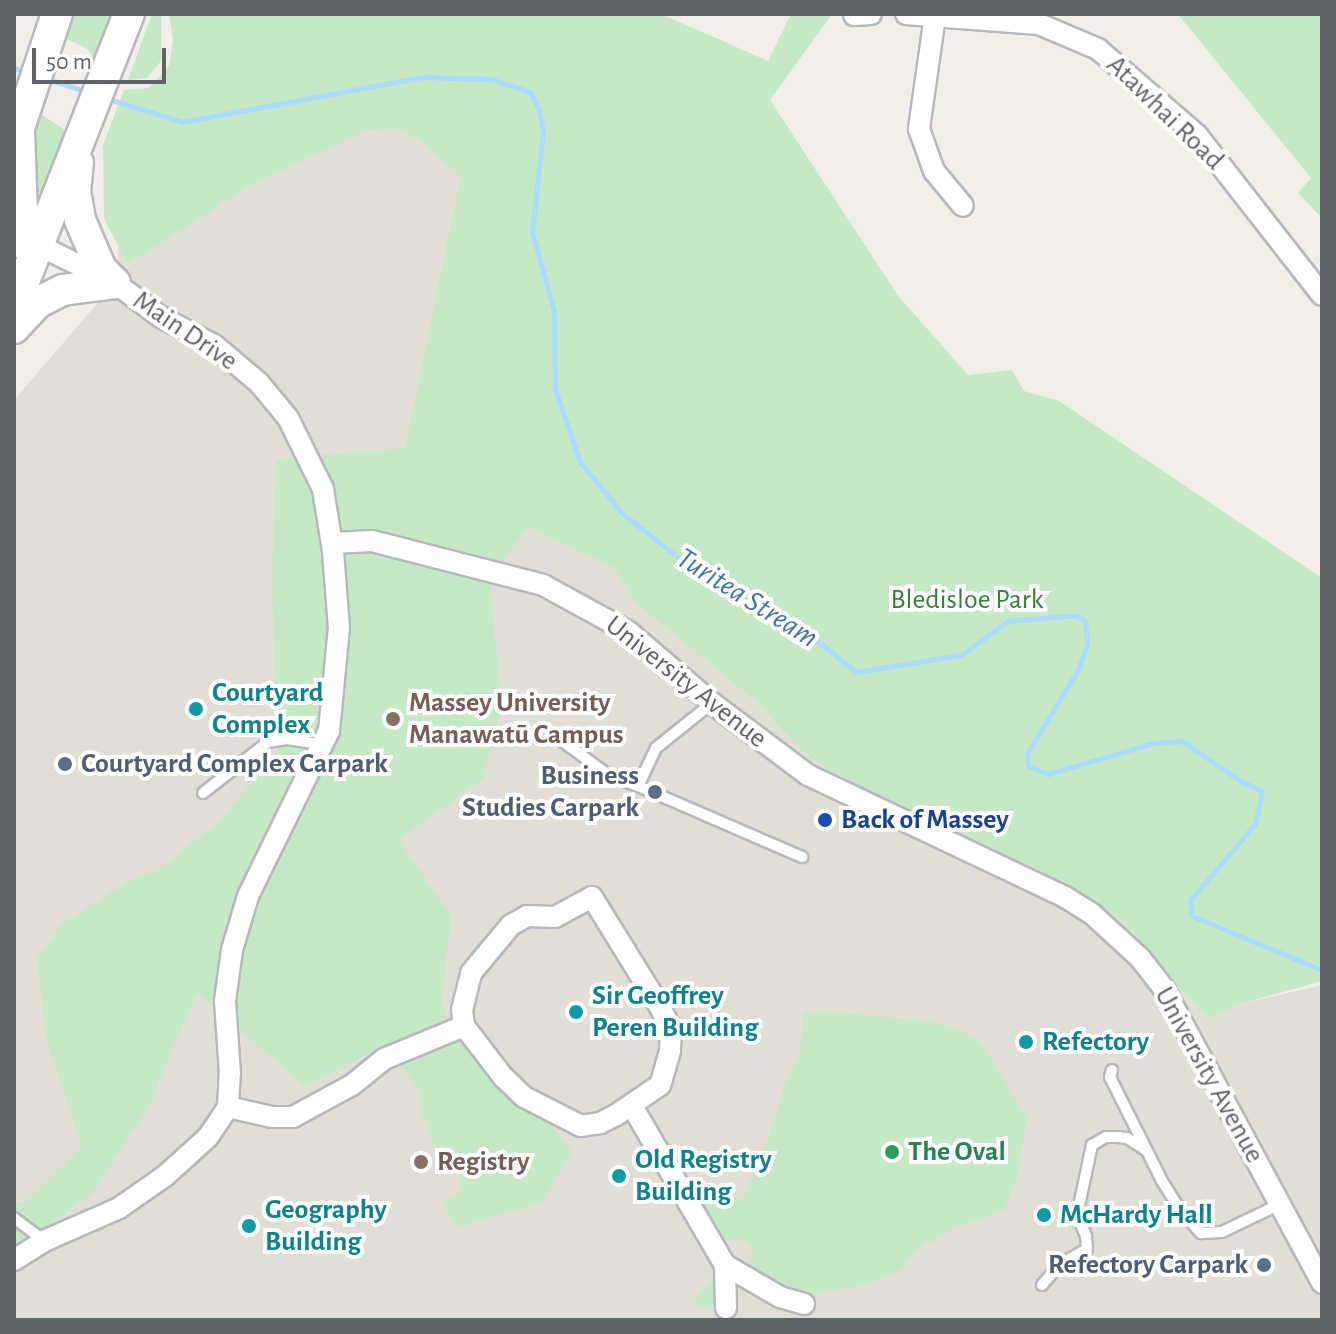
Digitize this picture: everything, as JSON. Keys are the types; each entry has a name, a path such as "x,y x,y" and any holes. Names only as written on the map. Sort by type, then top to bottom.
{"main road":[{"path":"25,245 81,137 129,14"},
{"path":"14,307 25,245 20,127 52,22"},
{"path":"81,137 75,191 80,220 101,269 115,283"},
{"path":"14,328 37,303 63,290 115,283"}],"street":[{"path":"853,14 871,14"},
{"name":"Atawhai Road","path":"906,14 1039,24 1098,49 1197,135 1322,295"},
{"path":"935,16 919,129 934,171 963,206"},
{"name":"Main Drive","path":"25,245 115,283 161,317 214,345 259,383 288,418 323,489 332,543"},
{"name":"University Avenue","path":"332,543 372,541 543,585 629,632 712,703 808,775 1065,897 1115,933 1164,989 1322,1283"},
{"path":"14,1260 44,1241 119,1208 165,1176 208,1137 228,1107 230,1074 225,1001 238,923 259,873 323,745 331,719 338,640 332,543"},
{"path":"592,897 671,1030 670,1051 660,1085 632,1106 600,1123 581,1126 524,1097 504,1078 464,1026 462,1010 471,973 511,925 527,916 555,917 592,897"},
{"path":"228,1107 272,1117 293,1117 352,1085 384,1059 464,1026"},
{"path":"632,1106 725,1265 726,1308"},
{"path":"725,1265 780,1297 804,1304"}],"lane":[{"path":"638,786 656,748 712,703"},
{"path":"554,735 608,775 802,857"},
{"path":"203,793 268,742 287,739 323,745"},
{"path":"1112,1070 1110,1077 1147,1151 1181,1211 1201,1233 1222,1232 1280,1204"},
{"path":"1042,1285 1059,1265 1087,1249 1086,1236 1077,1215 1092,1145 1106,1137 1118,1137 1127,1138 1147,1151"},
{"path":"14,1218 44,1241"}],"shaded area":[{"name":"Massey University Manawatū Campus","path":"395,128 499,182 528,527 614,568 635,603 753,699 803,752 846,783 1060,880 1126,923 1174,983 1209,1019 1240,1004 1322,985 1322,1320 14,1320 14,400 115,283 128,140 259,140"}],"green space":[{"path":"68,14 110,14 96,60 91,58 92,54 87,49 61,36"},
{"path":"152,14 161,14 161,61 147,78 128,80"},
{"name":"Bledisloe Park","path":"169,14 661,14 768,61 791,14 832,14 770,100 899,297 968,375 1012,370 1024,391 1059,401 1322,578 1322,981 1240,1004 1209,1019 1174,983 1126,923 1060,880 846,783 803,752 753,699 635,603 614,568 528,527 490,578 501,708 483,779 398,840 451,915 442,1002 454,1038 465,1040 506,1093 551,1126 572,1151 542,1203 456,1227 442,1203 463,1190 457,1180 462,1176 442,1144 437,1147 425,1129 428,1126 420,1114 424,1111 417,1099 422,1095 406,1070 366,1054 304,1086 197,992 148,1107 92,1194 14,1251 14,1202 26,1202 82,1147 46,1040 37,957 63,923 134,878 155,872 220,821 278,750 272,584 276,460 405,448 461,176 419,141 395,128 365,131 253,184 128,264 104,219 103,145 124,90 149,88 169,66 173,41"},
{"path":"1178,14 1322,14 1322,218 1298,193 1311,178"},
{"path":"36,111 68,132 33,225 27,207"},
{"name":"The Oval","path":"804,1010 920,1020 957,1028 981,1042 1027,1118 1016,1181 1004,1210 952,1229 922,1247 901,1270 865,1285 804,1295 750,1267 753,1247 746,1241 724,1239 701,1201 741,1201 768,1141 783,1089 800,1054"},
{"path":"717,1270 721,1302 710,1309 693,1303"}],"waterway":[{"name":"Turitea Stream","path":"14,68 27,72"},
{"name":"Turitea Stream","path":"109,99 182,122 422,77 491,79 530,92 539,110 543,131 532,232 554,311 555,389 580,462 623,514 703,577 803,629 856,672 961,655 1008,621 1066,616 1077,616 1085,621 1087,645 1078,670 1027,754 1028,766 1048,774 1153,743 1182,741 1239,780 1262,791 1255,824 1190,900 1192,916 1322,970"},
{"name":"Turitea Stream","path":"48,79 88,92"}],"place":[{"name":"Courtyard Complex","path":"196,709"},
{"name":"Massey University Manawatū Campus","path":"393,719"},
{"name":"Courtyard Complex Carpark","path":"65,764"},
{"name":"Business Studies Carpark","path":"655,792"},
{"name":"Back of Massey","path":"825,820"},
{"name":"Sir Geoffrey Peren Building","path":"576,1012"},
{"name":"Refectory","path":"1026,1042"},
{"name":"The Oval","path":"892,1152"},
{"name":"Registry","path":"421,1162"},
{"name":"Old Registry Building","path":"619,1176"},
{"name":"McHardy Hall","path":"1044,1215"},
{"name":"Geography Building","path":"249,1226"},
{"name":"Refectory Carpark","path":"1264,1265"}]}
